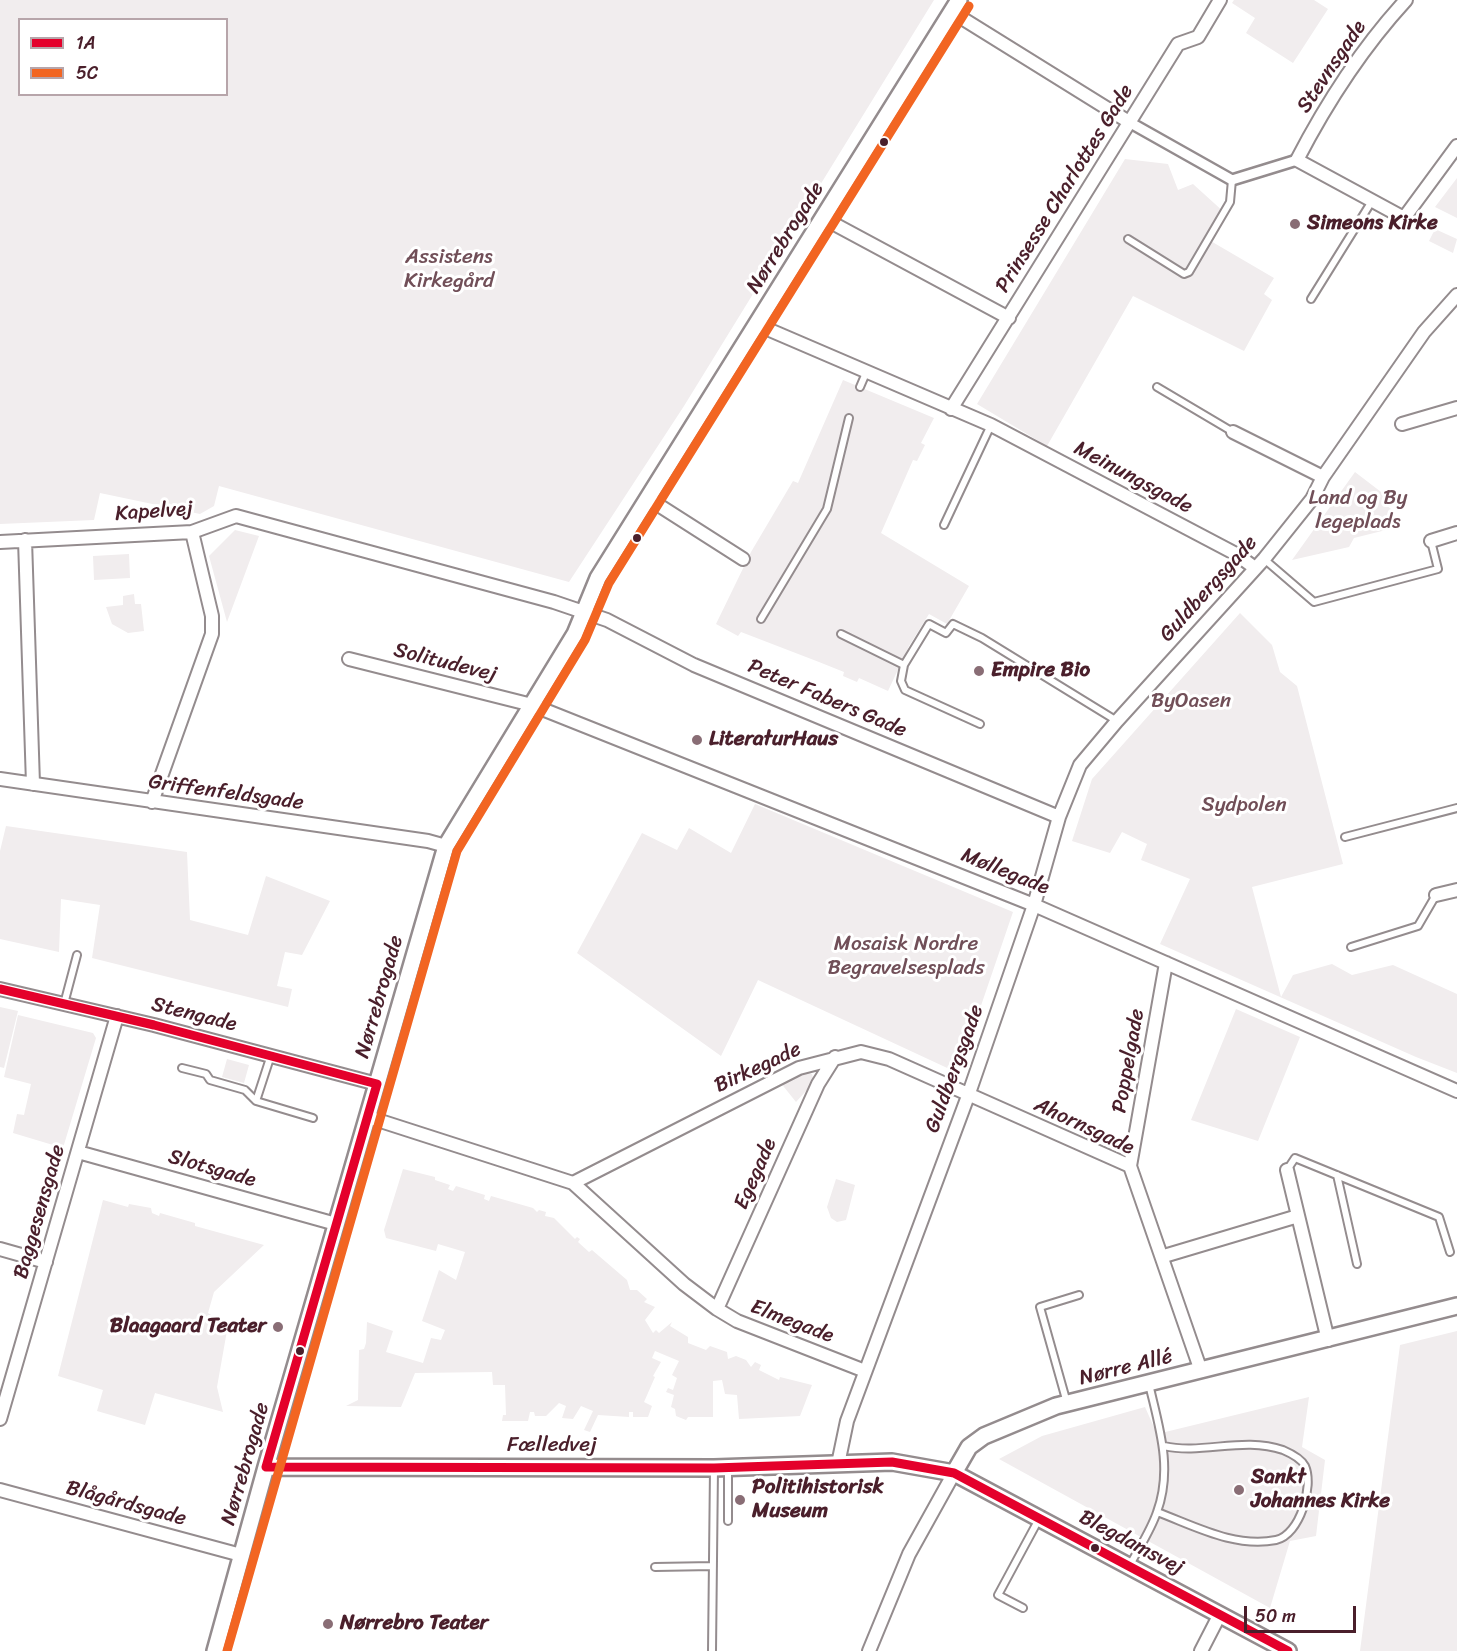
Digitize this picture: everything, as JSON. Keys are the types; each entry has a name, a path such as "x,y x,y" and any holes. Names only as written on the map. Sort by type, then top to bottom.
{"street":[{"name":"Prinsesse Charlottes Gade","path":"951,409 1178,44 1198,37 1220,0"},
{"name":"Stevnsgade","path":"1297,160 1321,113 1351,66 1406,0"},
{"path":"956,6 1129,122 1232,180 1297,160 1404,218 1457,146"},
{"name":"Nørrebrogade","path":"215,1651 446,846 575,634 598,578 650,499 956,6"},
{"path":"823,218 1009,318"},
{"name":"Guldbergsgade","path":"838,1464 847,1421 968,1095 1034,905 1059,817 1080,765 1260,563 1312,499 1323,477 1424,332 1457,296"},
{"name":"Meinungsgade","path":"758,325 991,426 1236,554 1260,563"},
{"path":"1402,424 1457,408"},
{"path":"1233,432 1323,477"},
{"path":"650,499 743,559"},
{"name":"Kapelvej","path":"0,542 192,532 236,516 584,612"},
{"path":"152,802 212,634 212,616 192,532"},
{"path":"1431,542 1457,533"},
{"path":"25,540 33,784"},
{"name":"Peter Fabers Gade","path":"584,612 607,620 694,665 1059,817"},
{"name":"Solitudevej","path":"350,659 532,705"},
{"name":"Møllegade","path":"532,705 1034,905 1457,1091"},
{"name":"Griffenfeldsgade","path":"0,779 428,841 446,846"},
{"path":"1436,895 1457,890"},
{"name":"Poppelgade","path":"1130,1166 1166,963"},
{"name":"Stengade","path":"0,989 117,1016 377,1084"},
{"name":"Baggesensgade","path":"0,1419 117,1016"},
{"name":"Birkegade","path":"573,1183 799,1068 835,1057 861,1052 889,1059 968,1095"},
{"name":"Egegade","path":"717,1309 818,1083 835,1057"},
{"name":"Ahornsgade","path":"968,1095 1130,1166 1164,1256 1201,1371"},
{"name":"Elmegade","path":"368,1117 573,1183 684,1284 717,1309 737,1321 865,1371"},
{"name":"Slotsgade","path":"78,1152 336,1224"},
{"path":"1287,1170 1328,1340"},
{"path":"1164,1256 1298,1216"},
{"path":"0,1249 46,1262"},
{"name":"Nørre Allé","path":"954,1473 969,1447 984,1436 1019,1419 1068,1404 1457,1306"},
{"name":"Fælledvej","path":"266,1467 721,1468 892,1462 954,1473"},
{"path":"869,1651 909,1554 954,1473"},
{"name":"Blegdamsvej","path":"954,1473 1288,1651"},
{"name":"Blågårdsgade","path":"0,1490 242,1555"},
{"path":"1201,1651 1220,1614"}],"lane":[{"path":"1128,239 1184,274 1189,272 1230,202 1232,180"},
{"path":"1311,299 1372,201"},
{"path":"860,387 866,372"},
{"path":"1158,387 1233,432"},
{"path":"761,619 827,509 849,418"},
{"path":"944,525 991,426"},
{"path":"1260,563 1314,602 1438,569 1431,542"},
{"path":"980,724 905,690 901,681 904,665 929,624 946,633 952,624 982,638 1117,721"},
{"path":"841,634 904,665"},
{"path":"1345,837 1457,808"},
{"path":"1351,947 1418,926 1436,895"},
{"path":"64,1004 77,955"},
{"path":"256,1101 271,1055"},
{"path":"183,1068 206,1074 210,1080 245,1090 256,1101 313,1118"},
{"path":"1287,1170 1295,1158 1439,1216 1450,1252"},
{"path":"1337,1175 1357,1264"},
{"path":"1068,1404 1040,1306 1079,1295"},
{"path":"1129,1566 1157,1512 1165,1480 1164,1446 1149,1384"},
{"path":"1157,1512 1234,1541 1278,1540 1288,1535 1300,1519 1306,1486 1305,1466 1299,1458 1282,1450 1254,1444 1226,1444 1180,1449 1164,1446"},
{"path":"721,1468 728,1521"},
{"path":"712,1651 713,1566 721,1468"},
{"path":"1023,1608 998,1596 1040,1518"},
{"path":"655,1567 713,1566"}],"shaded area":[{"name":"Assistens Kirkegård","path":"0,0 934,0 684,406 569,582 219,486 214,506 200,514 100,493 94,520 0,524"},
{"path":"1234,0 1314,0 1328,9 1293,63 1246,33 1255,18 1232,3"},
{"path":"1125,159 1168,164 1178,190 1193,184 1225,213 1209,240 1274,278 1264,294 1272,300 1244,351 1133,296 1047,446 977,404"},
{"path":"1457,178 1457,218 1435,207"},
{"path":"1435,229 1457,239 1453,253 1429,241"},
{"path":"843,380 934,418 921,443 925,445 917,461 913,460 881,533 969,586 947,624 929,614 909,646 888,691 859,678 857,682 843,676 844,672 741,632 738,636 716,624 751,552 793,481 798,483"},
{"name":"Land og By legeplads","path":"1355,472 1385,495 1382,502 1395,512 1387,524 1390,529 1354,538 1349,547 1292,560"},
{"path":"235,530 259,536 227,622 209,556"},
{"path":"129,554 130,578 94,580 93,556"},
{"path":"134,594 135,604 141,604 144,631 128,633 112,624 106,607 123,605 123,596"},
{"path":"1240,613 1272,645 1280,672 1297,686 1343,864 1252,887 1281,997 1293,975 1332,964 1352,975 1393,965 1457,994 1457,1073 1416,1057 1160,944 1190,879 1141,860 1147,844 1122,832 1110,853 1072,841 1092,779"},
{"name":"Mosaisk Nordre Begravelsesplads","path":"755,804 1013,912 958,1073 758,980 721,1056 577,953 642,833 677,850 689,828 731,853"},
{"path":"6,826 187,852 190,920 248,935 266,876 330,901 302,955 285,952 277,986 292,989 288,1007 92,958 100,905 61,899 59,952 0,939 0,851"},
{"path":"0,1007 18,1011 4,1068 0,1067"},
{"path":"1236,1009 1300,1037 1258,1141 1191,1120"},
{"path":"18,1015 93,1033 96,1038 63,1148 13,1133 17,1114 24,1115 31,1084 4,1077"},
{"path":"227,1059 249,1065 244,1083 222,1077"},
{"path":"806,1072 812,1074 814,1082 796,1102 780,1082"},
{"path":"403,1169 435,1177 435,1180 450,1185 448,1189 453,1191 456,1186 485,1195 484,1199 489,1201 491,1196 533,1208 537,1212 539,1210 546,1212 545,1216 554,1218 575,1239 577,1237 580,1239 578,1242 589,1252 592,1250 627,1280 630,1290 637,1290 647,1299 644,1302 655,1307 645,1320 653,1333 656,1330 659,1333 672,1322 670,1326 688,1337 688,1343 706,1350 710,1346 727,1352 728,1359 736,1356 746,1360 751,1367 755,1362 761,1365 759,1370 779,1380 780,1377 812,1385 800,1416 739,1419 737,1395 725,1394 722,1380 713,1381 713,1417 688,1417 686,1420 676,1416 675,1409 671,1407 674,1395 666,1392 668,1388 673,1390 677,1378 672,1375 679,1361 655,1351 652,1358 661,1362 653,1376 655,1377 644,1402 652,1406 648,1417 633,1417 633,1412 629,1412 629,1417 598,1415 590,1432 584,1430 593,1411 581,1406 573,1419 562,1418 566,1406 559,1403 546,1416 535,1416 534,1412 530,1412 528,1421 502,1421 503,1415 506,1415 505,1385 493,1385 492,1372 415,1373 401,1407 346,1406 358,1400 359,1350 364,1349 366,1343 367,1322 393,1331 386,1352 423,1363 431,1338 441,1340 445,1330 422,1321 439,1270 456,1280 465,1252 438,1244 436,1251 386,1238 384,1230"},
{"path":"836,1179 855,1185 846,1220 837,1222 831,1218 827,1207"},
{"path":"103,1200 128,1207 129,1204 151,1208 152,1213 159,1216 160,1213 195,1223 195,1226 264,1245 214,1292 208,1313 228,1325 217,1387 223,1412 155,1393 145,1425 97,1411 103,1390 58,1376"},
{"path":"1457,1331 1457,1651 1360,1651 1400,1345"},
{"path":"1309,1397 1302,1447 1325,1460 1316,1536 1290,1541 1270,1608 999,1459 1042,1436 1145,1407 1157,1434"}],"transit line":[{"name":"5C","path":"227,1651 457,851 585,640 609,583 969,6"},
{"name":"1A","path":"0,989 154,1025 377,1084"},
{"name":"1A","path":"266,1467 377,1084"},
{"name":"1A","path":"266,1467 714,1468 892,1462 954,1473 1288,1651"}],"place":[{"name":"Simeons Kirke","path":"1295,224"},
{"name":"Empire Bio","path":"979,671"},
{"name":"LiteraturHaus","path":"697,740"},
{"name":"Blaagaard Teater","path":"278,1327"},
{"name":"Sankt Johannes Kirke","path":"1239,1490"},
{"name":"Politihistorisk Museum","path":"740,1500"},
{"name":"Nørrebro Teater","path":"328,1624"}],"park label":[{"name":"ByOasen","path":"1191,702"},
{"name":"Sydpolen","path":"1244,806"}]}
